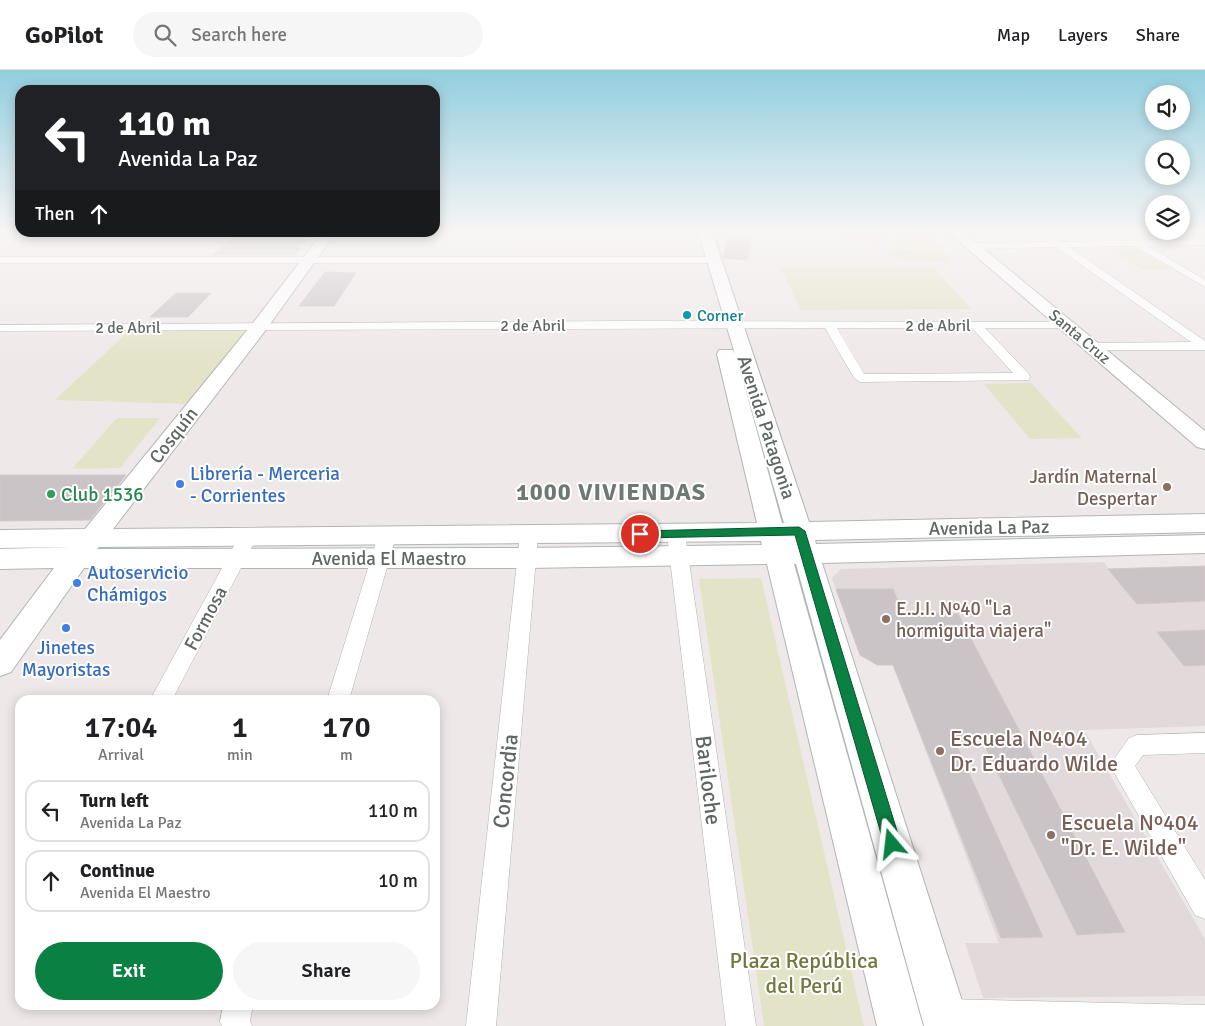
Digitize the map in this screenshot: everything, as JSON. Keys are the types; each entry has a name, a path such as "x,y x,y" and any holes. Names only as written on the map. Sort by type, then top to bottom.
{"main road":[{"name":"Cosquín","path":"0,663 83,548 260,327 298,276"},
{"name":"Avenida Patagonia","path":"710,276 719,314 789,543 945,1020"},
{"name":"Avenida Patagonia","path":"710,276 719,314"},
{"name":"Santa Cruz","path":"1008,276 1205,442"},
{"name":"Avenida La Paz","path":"789,543 1205,523"},
{"name":"Avenida El Maestro","path":"0,539 83,548 789,543"},
{"name":"Avenida Patagonia","path":"789,543 900,1026"},
{"name":"Avenida La Paz","path":"789,543 1205,544"},
{"name":"Avenida El Maestro","path":"0,559 83,548"}],"street":[{"path":"1104,276 1205,345"},
{"path":"1191,276 1205,284"},
{"name":"2 de Abril","path":"0,328 260,327 719,314 830,325 1067,325"},
{"path":"830,325 860,378 1024,378 975,325"},
{"path":"1093,347 1205,345"},
{"name":"Bariloche","path":"678,545 741,1026"},
{"name":"Concordia","path":"482,1026 528,546"},
{"name":"Formosa","path":"164,695 242,547"},
{"path":"339,695 383,547"},
{"path":"1205,744 1136,745 1122,766 1205,905"},
{"path":"237,1010 235,1022 238,1026"},
{"path":"945,1020 1205,1020"}],"shaded area":[{"name":"Escuela Nº404 \"Dr. E. Wilde\"","path":"1104,562 1109,569 1205,566 1205,726 1084,730 1205,939 1205,996 983,998 965,943 999,943 893,665 877,665 860,655 832,578 841,569"}],"green space":[{"path":"785,276 941,276 971,309 801,310"},
{"path":"237,330 244,332 245,336 191,404 55,400 129,331"},
{"path":"1031,383 1082,438 1030,439 984,384"},
{"path":"117,418 160,418 120,468 72,469"},
{"name":"Plaza República del Perú","path":"761,578 864,1026 764,1026 699,579"}],"building":[{"path":"322,276 354,276 334,306 299,306"},
{"path":"176,293 211,293 188,317 150,317"},
{"path":"0,475 126,475 90,520 0,521"},
{"path":"1205,566 1205,601 1137,604 1108,569"},
{"path":"836,589 893,589 903,612 958,614 1125,932 1077,935 979,734 956,744 1043,937 1001,938 893,665 877,665 860,655"},
{"path":"1205,630 1205,665 1184,666 1157,632"}],"place":[{"name":"Corner","path":"687,315"},
{"name":"Librería - Merceria - Corrientes","path":"180,484"},
{"name":"Jardín Maternal Despertar","path":"1167,487"},
{"name":"Club 1536","path":"51,494"},
{"name":"Autoservicio Chámigos","path":"77,583"},
{"name":"E.J.I. Nº40 \"La hormiguita viajera\"","path":"886,619"},
{"name":"Jinetes Mayoristas","path":"66,628"},
{"name":"Escuela Nº404 Dr. Eduardo Wilde","path":"940,751"},
{"name":"Escuela Nº404 \"Dr. E. Wilde\"","path":"1051,835"}],"district":[{"name":"1000 VIVIENDAS","path":"611,492"}],"route":[{"path":"640,534 799,531 892,844"}]}
